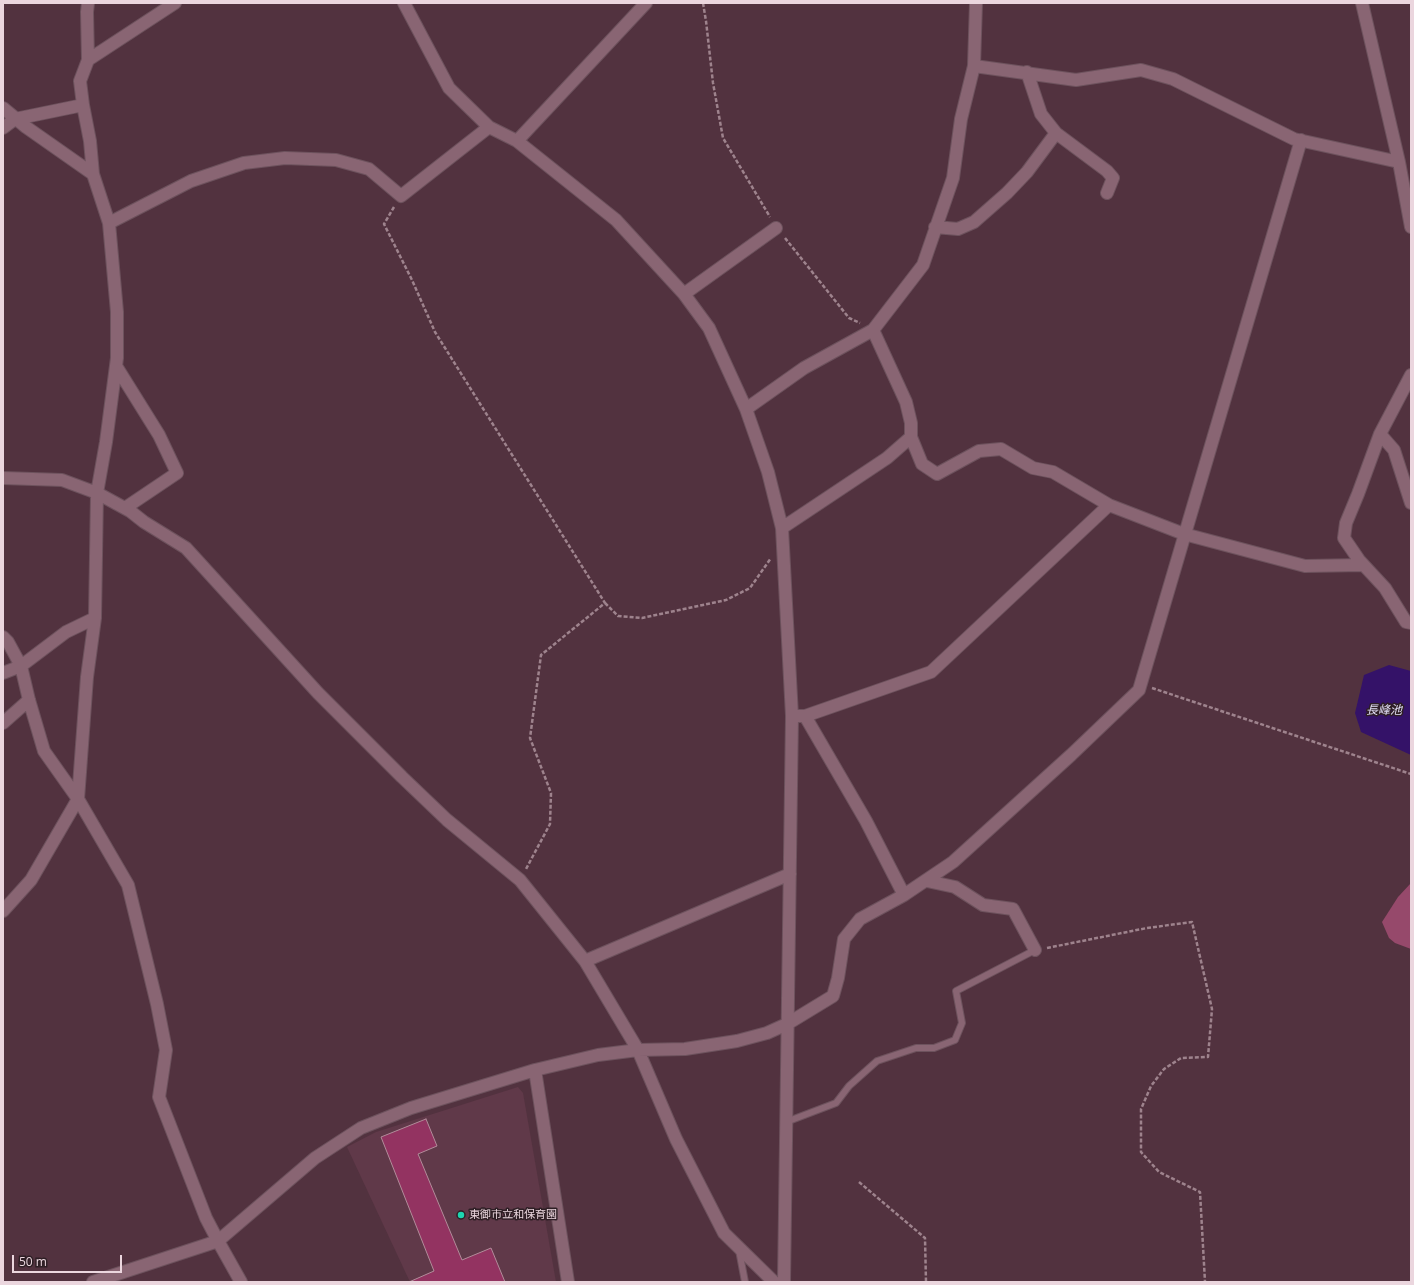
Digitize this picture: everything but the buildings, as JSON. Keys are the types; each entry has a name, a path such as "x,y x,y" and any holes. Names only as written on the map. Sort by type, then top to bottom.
{"street":[{"path":"3,911 31,880 78,799 87,677 95,618 97,493 106,442 118,339 109,223 93,174 90,141 80,81 88,60 86,12 88,3"},
{"path":"88,60 176,3"},
{"path":"404,3 449,88 489,127 517,141 616,220 684,294 709,328 746,409 768,472 782,528 792,716 784,1282"},
{"path":"517,141 646,3"},
{"path":"746,409 804,368 873,330 923,265 953,178 960,119 974,66 976,3"},
{"path":"1362,3 1399,162 1411,227"},
{"path":"974,66 1027,72 1076,80 1141,70 1173,79 1294,139 1399,162"},
{"path":"1027,72 1040,114 1056,133 1107,171 1113,178 1107,193"},
{"path":"3,128 15,119 83,106"},
{"path":"3,108 15,119 93,174"},
{"path":"109,223 191,181 244,163 285,158 336,160 369,169 401,196 489,127"},
{"path":"936,227 958,229 974,222 1007,193 1027,172 1056,133"},
{"path":"93,1282 218,1242 315,1158 361,1128 411,1108 534,1070 598,1055 638,1050 685,1049 737,1041 767,1033 787,1024 833,996 838,978 844,939 860,919 927,881 953,862 1139,690 1301,140"},
{"path":"684,294 776,228"},
{"path":"873,330 906,402 911,424 911,437 922,464 937,474 979,451 1001,449 1034,468 1053,472 1110,505 1184,534 1305,566 1363,565"},
{"path":"116,366 159,435 177,473 125,508"},
{"path":"1411,375 1380,434 1346,523 1344,538 1363,565 1385,588 1406,622 1411,623"},
{"path":"1380,434 1394,450 1411,503"},
{"path":"782,528 888,458 911,437"},
{"path":"3,478 62,480 97,493 125,508 144,522 186,548 318,693 391,766 446,820 520,880 585,961 638,1050 680,1146 724,1233 774,1282"},
{"path":"792,716 805,716 931,672 1110,505"},
{"path":"3,674 21,666 66,632 95,618"},
{"path":"3,637 8,642 21,666 44,751 78,799 128,885 157,1004 166,1050 160,1097 206,1218 241,1282"},
{"path":"3,723 29,700"},
{"path":"805,716 866,821 904,895"},
{"path":"585,961 790,874"},
{"path":"927,881 955,887 983,905 1013,910 1035,950"},
{"path":"534,1070 568,1282"}],"lane":[{"path":"786,1122 836,1103 849,1086 877,1061 916,1048 934,1048 955,1040 962,1023 956,991 1035,950"},
{"path":"739,1248 745,1282"}],"path":[{"path":"703,3 713,83 724,138 776,228 800,255 849,318 873,330"},
{"path":"401,196 384,224 412,280 435,332 605,603 618,616 642,618 726,600 750,588 773,555 783,544"},
{"path":"520,880 550,824 551,793 530,738 541,655 605,603"},
{"path":"1140,684 1411,774"},
{"path":"1035,950 1147,928 1192,922 1212,1009 1208,1057 1181,1058 1164,1069 1151,1086 1141,1109 1141,1152 1159,1172 1200,1192 1205,1282"},
{"path":"860,1182 925,1238 926,1282"}],"shaded area":[{"path":"1411,883 1411,949 1395,943 1389,938 1382,922 1398,897"},
{"name":"東御市立和保育園","path":"518,1087 523,1093 556,1282 410,1282 347,1147 376,1132"}],"water":[{"name":"長峰池","path":"1389,665 1411,671 1411,755 1361,732 1355,713 1364,675"}],"place":[{"name":"東御市立和保育園","path":"461,1215"}]}
